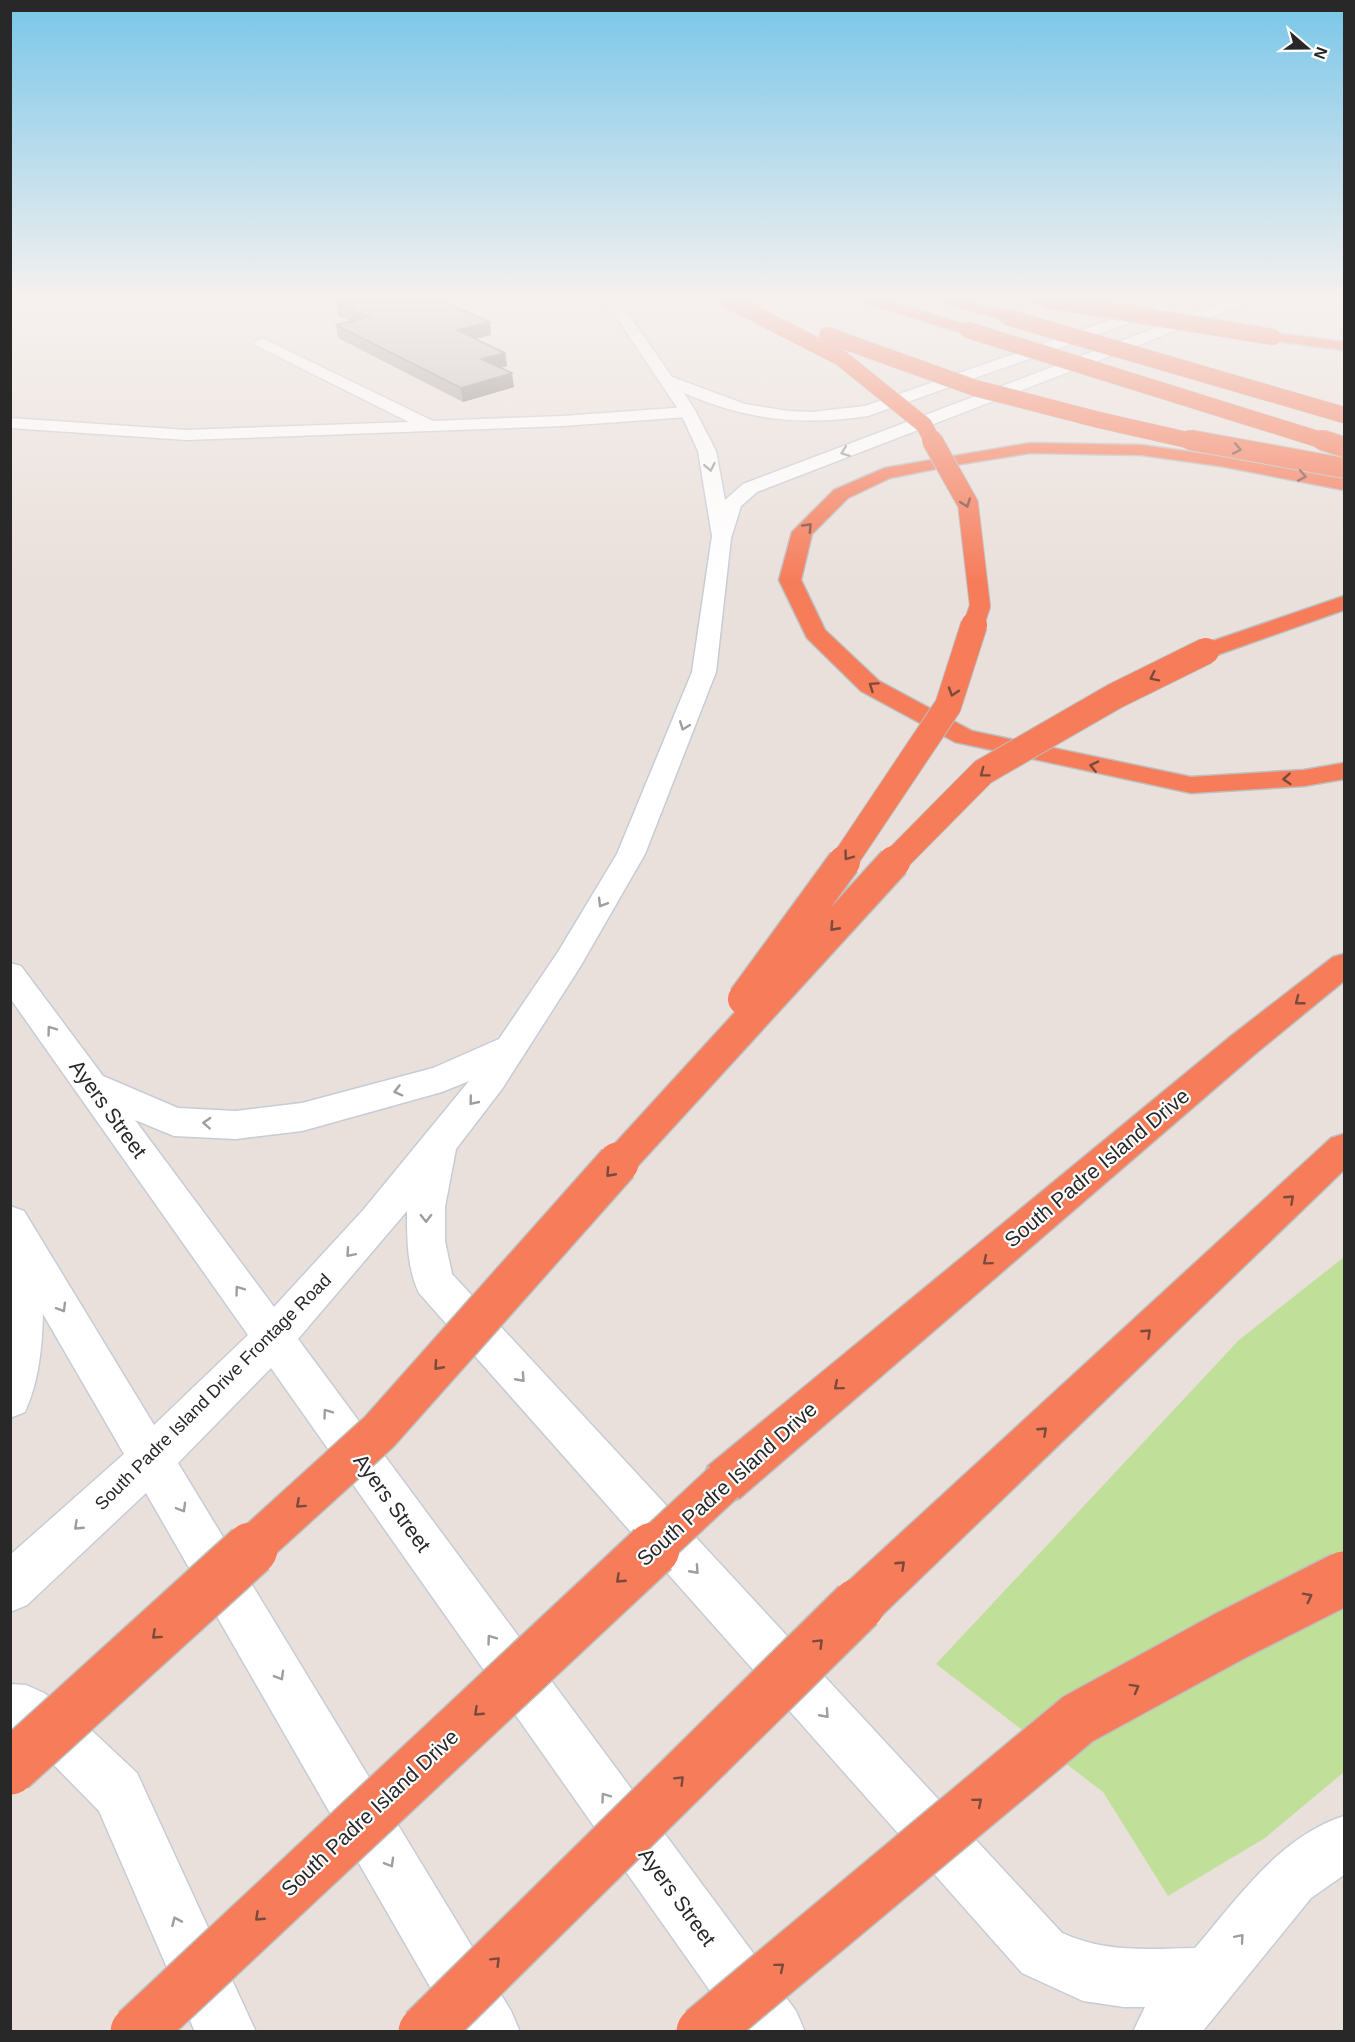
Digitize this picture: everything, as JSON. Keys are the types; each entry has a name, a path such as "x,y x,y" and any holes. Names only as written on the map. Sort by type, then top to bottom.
{"highway":[{"path":"649,1130 868,829 948,706 980,606 968,504 924,425 882,391"},
{"path":"988,391 1179,438 1344,468"},
{"path":"1165,391 1344,447"},
{"path":"1262,391 1344,415"},
{"path":"1344,484 1220,461 1141,450 1030,448 885,474 841,494 802,532 790,580 815,633 870,686 964,737 1191,785 1304,778 1344,771"},
{"path":"10,1768 379,1432 649,1130 892,864 983,772 1115,696 1206,651 1344,603"},
{"name":"South Padre Island Drive","path":"136,2031 724,1482 1243,1045 1344,965"},
{"path":"425,2031 858,1605 1344,1149"},
{"path":"703,2031 1078,1719 1228,1636 1344,1578"}],"main road":[{"path":"361,391 432,426"},
{"path":"674,391 688,412 707,451 721,538"},
{"path":"691,391 722,405 761,414 834,417 868,411 923,391"},
{"name":"South Padre Island Drive Frontage Road","path":"10,1588 152,1458 273,1338 378,1220 490,1080 569,959 631,854 704,672 721,538 732,504 750,488 1003,391"},
{"path":"10,423 187,435 563,421 688,412"},
{"name":"Ayers Street","path":"11,975 775,2031"},
{"path":"91,1086 174,1122 236,1125 302,1117 442,1079 511,1048"},
{"path":"442,1140 426,1207 426,1241 433,1281 1042,1953 1083,1972 1124,1978 1206,1977"},
{"path":"10,1398 21,1353 18,1235"},
{"path":"18,1235 489,2031"},
{"path":"10,1710 26,1711 70,1745 118,1792 226,2031"},
{"path":"1162,2031 1291,1878 1344,1843"}],"green space":[{"path":"1344,1257 1344,1772 1265,1838 1168,1896 1103,1792 936,1664 1239,1340"}]}
